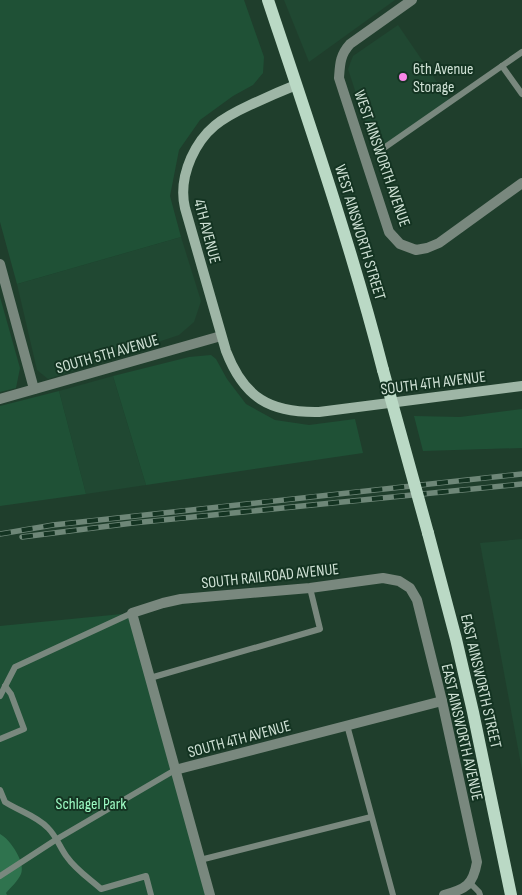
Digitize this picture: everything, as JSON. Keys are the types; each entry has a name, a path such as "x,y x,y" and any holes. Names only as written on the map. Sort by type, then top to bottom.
{"main road":[{"name":"WEST AINSWORTH STREET","path":"268,0 354,262 412,476"},
{"name":"EAST AINSWORTH STREET","path":"412,476 456,638 511,895"}],"street":[{"name":"WEST AINSWORTH AVENUE","path":"412,0 350,44 344,50 340,62 340,78 389,232 400,244 416,250 427,248 439,243 522,183"},
{"name":"4TH AVENUE","path":"226,352 185,208 183,193 185,175 194,153 209,130 235,112 296,85"},
{"path":"0,264 34,389"},
{"name":"SOUTH 5TH AVENUE","path":"0,399 221,336"},
{"name":"SOUTH 4TH AVENUE","path":"226,352 239,378 250,391 263,401 278,408 293,411 319,412 522,386"},
{"name":"SOUTH RAILROAD AVENUE","path":"132,613 181,599 310,588 383,578 400,581 410,588"},
{"name":"EAST AINSWORTH AVENUE","path":"410,588 417,600 442,701 477,862 475,874 470,883"},
{"path":"132,613 210,895"},
{"name":"SOUTH 4TH AVENUE","path":"176,770 442,701"},
{"path":"444,895 457,892 470,883"}],"lane":[{"path":"381,150 522,52"},
{"path":"502,66 522,94"},
{"path":"150,678 320,629 310,588"},
{"path":"0,696 15,667 132,613"},
{"path":"0,739 24,729 11,694 6,686"},
{"path":"347,725 393,895"},
{"name":"SOUTH 4TH AVENUE","path":"0,876 57,839 176,770"},
{"path":"0,790 5,802 34,817 48,827 67,858 101,889 146,876 151,895"},
{"path":"200,860 371,817"},
{"path":"470,883 480,895"}],"shaded area":[{"path":"284,0 395,0 309,62"},
{"path":"398,25 450,101 376,154 348,69 353,56"},
{"path":"181,237 201,301 194,322 179,335 48,379 37,370 17,284"},
{"path":"113,376 146,485 86,494 59,391"},
{"path":"522,539 522,770 480,543"},
{"path":"0,834 16,852 22,869 18,879 6,893 7,895 0,895"}],"green space":[{"path":"0,0 244,0 264,57 263,73 253,85 233,96 200,120 179,150 170,196 181,237 17,284 0,222"},
{"path":"0,297 20,368 16,388 0,392"},
{"path":"211,355 216,359 227,379 246,404 275,420 309,425 355,419 363,453 146,485 113,376 189,357"},
{"path":"59,391 86,494 0,506 0,406"},
{"path":"522,409 522,448 423,451 414,416 460,417"},
{"name":"Schlagel Park","path":"132,613 210,895 0,895 0,626"}],"railway":[{"path":"0,534 53,525 522,474"},
{"path":"22,537 133,523 522,484"}],"place":[{"name":"6th Avenue Storage","path":"403,77"}]}
